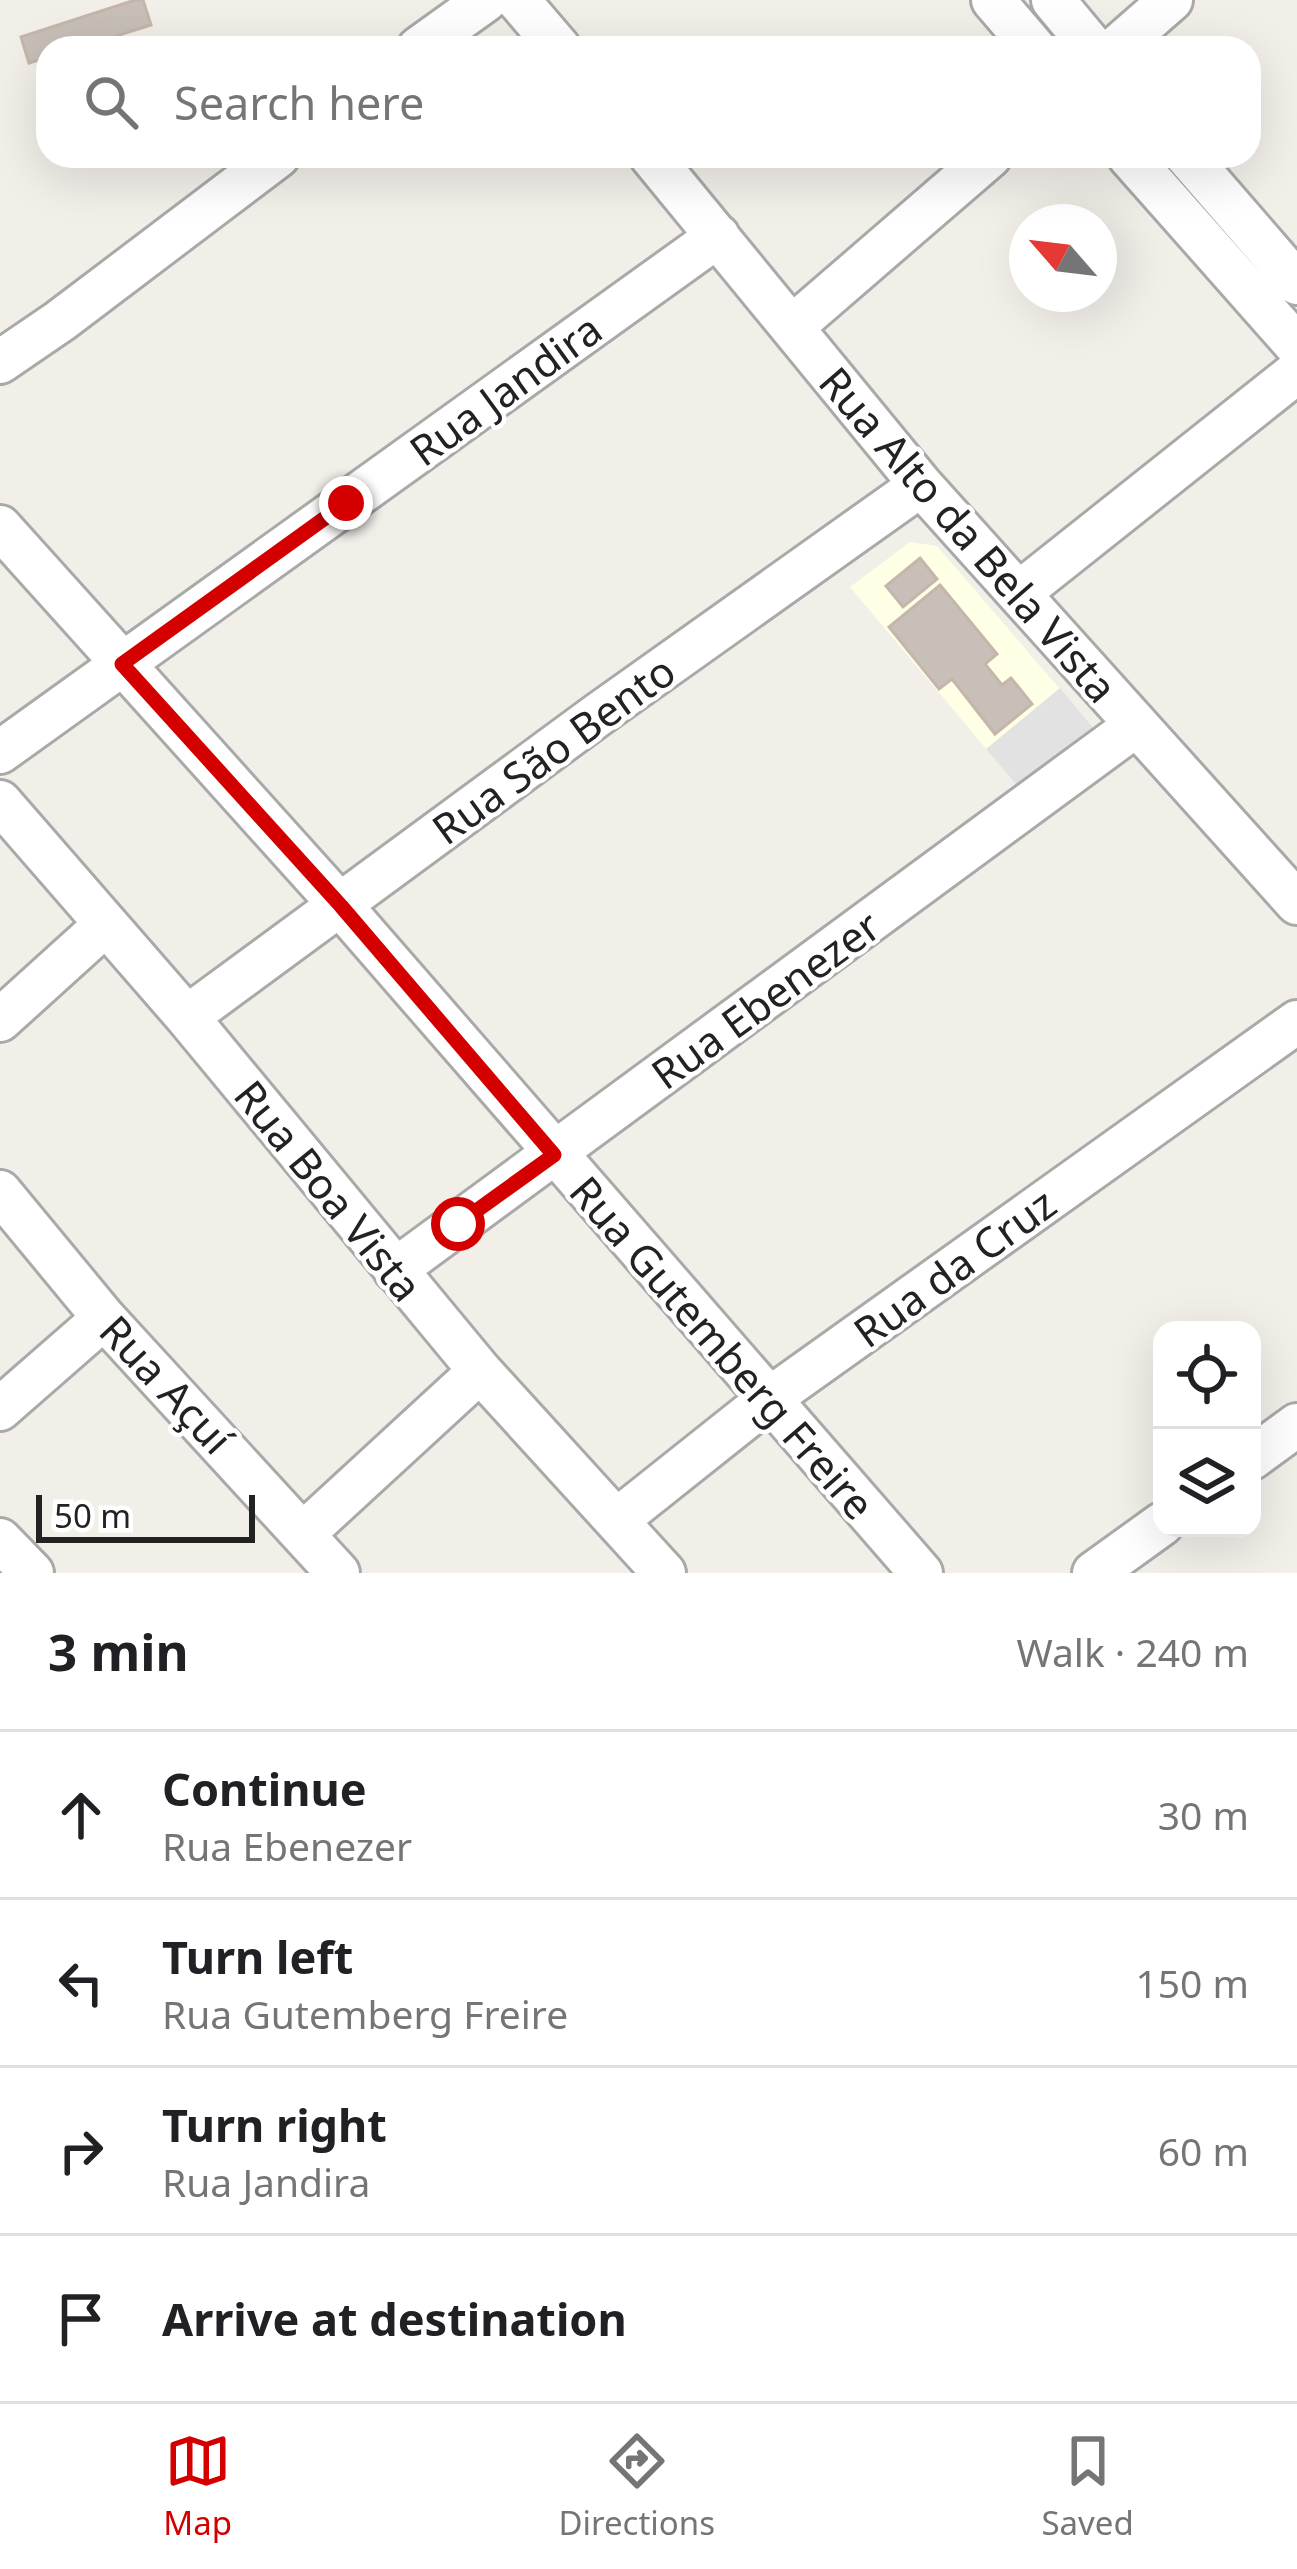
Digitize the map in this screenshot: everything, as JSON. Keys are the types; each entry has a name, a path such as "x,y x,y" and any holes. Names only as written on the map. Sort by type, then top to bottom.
{"street":[{"path":"436,36 486,0"},
{"path":"518,0 549,36"},
{"path":"993,0 1024,36"},
{"path":"1053,0 1084,36"},
{"path":"1130,36 1171,0"},
{"path":"0,362 262,168"},
{"name":"Rua Alto da Bela Vista","path":"660,168 922,485 1297,903"},
{"path":"793,327 976,168"},
{"path":"1140,168 1297,346"},
{"path":"1197,168 1297,283"},
{"name":"Rua Jandira","path":"0,752 718,236"},
{"path":"1019,593 1297,371"},
{"name":"Rua São Bento","path":"187,1016 598,714 922,485"},
{"name":"Rua Gutemberg Freire","path":"0,527 341,906 922,1573"},
{"name":"Rua Ebenezer","path":"395,1270 1135,726"},
{"name":"Rua Boa Vista","path":"0,802 187,1016 480,1371 664,1573"},
{"path":"0,1020 105,925"},
{"name":"Rua da Cruz","path":"617,1520 769,1399 1297,1022"},
{"name":"Rua Açuí","path":"0,1192 104,1318 338,1573"},
{"path":"0,1409 104,1318"},
{"path":"304,1533 480,1371"},
{"path":"1261,1451 1297,1425"},
{"path":"1094,1573 1153,1530"},
{"path":"0,1540 32,1573"}],"shaded area":[{"path":"910,542 937,546 1095,730 1021,790 850,587"},
{"path":"1060,688 1095,730 1021,790 986,749"}],"building":[{"path":"135,0 143,0 151,25 116,36 36,36 36,61 29,63 21,37"},
{"path":"920,558 937,579 903,607 886,586"},
{"path":"940,585 997,654 985,664 1002,685 1011,678 1032,704 995,734 952,679 939,689 889,627"}],"route":[{"path":"346,503 122,664 341,906 554,1155 458,1224"}]}
